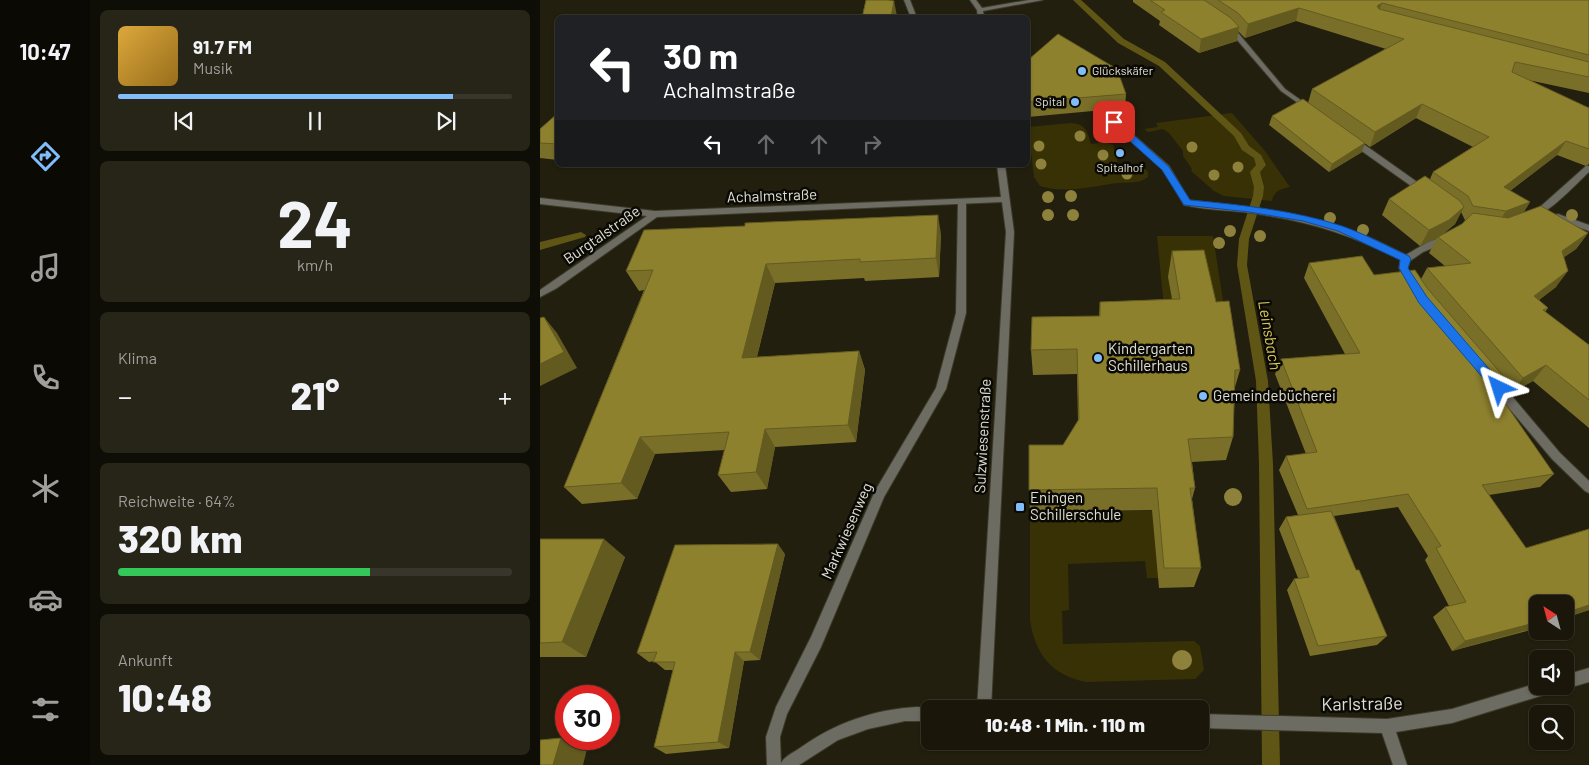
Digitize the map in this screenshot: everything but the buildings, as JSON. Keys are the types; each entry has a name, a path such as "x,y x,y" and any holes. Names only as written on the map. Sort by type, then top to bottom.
{"street":[{"path":"907,0 913,15"},
{"path":"973,0 980,10 981,15"},
{"path":"980,10 1039,0"},
{"path":"1218,20 1232,29 1283,90 1315,112"},
{"path":"1108,117 1166,168 1187,203 1273,212 1303,218 1341,229 1406,259"},
{"path":"1346,135 1432,197"},
{"name":"Sulzwiesenstraße","path":"984,700 1010,232 1001,167"},
{"path":"1525,220 1543,209 1589,168"},
{"name":"Achalmstraße","path":"540,201 655,214 1006,199"},
{"name":"Markwiesenweg","path":"774,765 773,737 781,712 816,642 879,495 941,389 961,313 962,202"},
{"path":"1543,209 1566,221 1589,228"},
{"name":"Burgtalstraße","path":"540,294 655,214"},
{"path":"1419,294 1404,268 1406,259 1457,232"},
{"path":"1488,375 1556,456 1589,488"},
{"path":"1574,679 1589,675"},
{"name":"Karlstraße","path":"1209,722 1284,722 1388,726 1452,716 1529,692"},
{"path":"787,765 833,735 874,720 921,713"},
{"path":"1388,726 1400,765"}],"shaded area":[{"path":"1232,113 1265,151 1290,187 1278,191 1272,201 1224,196 1214,191 1191,171 1192,169 1183,156 1183,151 1169,133 1163,129 1148,132 1144,129 1158,127 1156,123"},
{"path":"1071,123 1080,125 1085,129 1091,144 1105,142 1113,145 1118,164 1140,164 1148,172 1148,177 1137,182 1079,189 1059,189 1040,186 1034,177 1030,127"},
{"path":"1157,236 1213,236 1227,326 1166,328"},
{"path":"1182,510 1158,578 1147,578 1145,561 1068,564 1069,610 1062,611 1063,644 1194,641 1200,646 1204,670 1195,679 1087,682 1064,675 1055,669 1041,653 1032,632 1030,620 1030,512"}],"waterway":[{"name":"Leinsbach","path":"1077,0 1121,41 1162,64 1238,135 1245,148 1258,157 1261,165 1255,172 1259,187 1258,196 1244,239 1242,265 1262,381 1266,464 1271,765"},
{"path":"540,246 581,235"}],"place":[{"name":"Glückskäfer","path":"1082,71"},
{"name":"Spital","path":"1075,102"},
{"name":"Spitalhof","path":"1120,153"},
{"name":"Kindergarten Schillerhaus","path":"1098,358"},
{"name":"Gemeindebücherei","path":"1203,396"},
{"name":"Eningen Schillerschule","path":"1020,507"}],"route":[{"path":"1114,122 1166,168 1187,203 1273,212 1303,218 1341,229 1406,259 1404,268 1410,282 1423,300 1499,388"}]}
